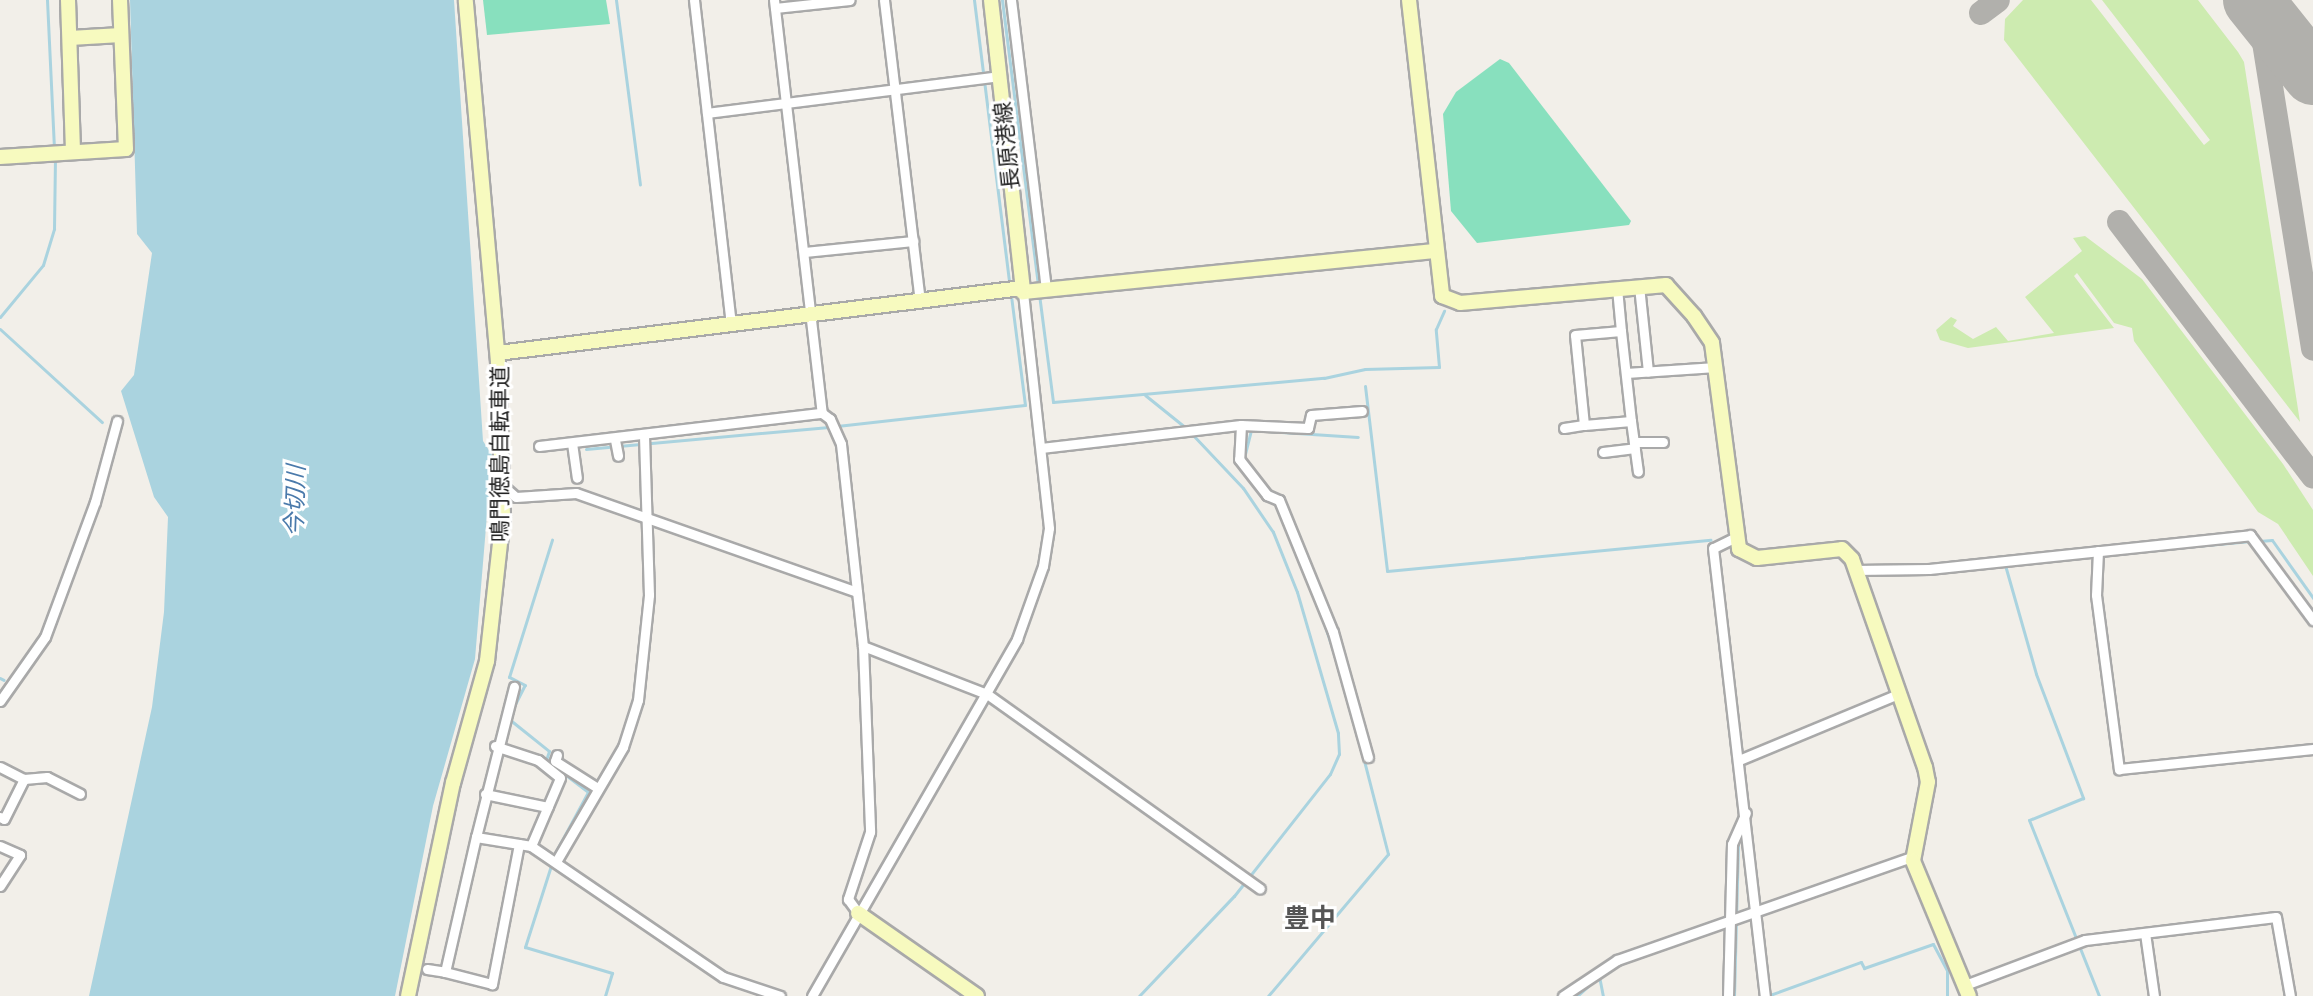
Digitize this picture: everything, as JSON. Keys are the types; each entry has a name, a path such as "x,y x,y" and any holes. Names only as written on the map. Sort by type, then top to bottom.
{"street":[{"path":"68,0 73,152"},
{"path":"0,157 126,149 120,0"},
{"name":"鳴門徳島自転車道","path":"408,996 453,783 487,661 502,485 498,353 466,0"},
{"path":"694,0 731,323"},
{"path":"822,413 775,4 850,0"},
{"path":"884,0 920,300"},
{"name":"長原港線","path":"991,0 1023,290"},
{"path":"1011,0 1046,289"},
{"path":"1409,0 1439,287 1449,303 1639,286 1671,288 1712,343 1739,549 1757,558 1842,549 1849,552 1928,782 1911,857 1967,990 2085,940 2276,917 2290,996"},
{"path":"70,38 121,35"},
{"path":"707,113 998,76"},
{"path":"804,252 913,241"},
{"path":"498,353 920,300 1435,251"},
{"path":"1639,286 1648,372"},
{"path":"1617,288 1638,472"},
{"path":"812,996 1017,639 1043,566 1049,528 1023,290"},
{"path":"1584,425 1575,335 1621,331"},
{"path":"1626,373 1716,367"},
{"path":"1041,448 1205,433 1241,425 1308,428 1311,415 1362,411"},
{"path":"539,446 644,437 822,413 830,419 841,444 863,646 870,832 848,899 858,913 977,996"},
{"path":"0,701 45,637 95,502 117,421"},
{"path":"1564,428 1631,421"},
{"path":"1241,425 1239,459 1267,495 1279,500 1333,632 1368,757"},
{"path":"557,860 596,787 623,747 638,700 649,595 644,437"},
{"path":"615,440 618,456"},
{"path":"1603,452 1663,442"},
{"path":"572,443 577,478"},
{"path":"502,485 516,497 576,493 857,592"},
{"path":"1855,570 1929,569 2250,535 2313,620"},
{"path":"1736,537 1713,548 1765,996"},
{"path":"2098,551 2096,595 2119,769 2313,749"},
{"path":"863,646 987,694 1260,889"},
{"path":"445,972 495,746 514,687"},
{"path":"1739,760 1898,694"},
{"path":"495,746 538,760 560,778 531,846"},
{"path":"557,755 555,761 596,787"},
{"path":"0,767 24,779 47,777 80,794"},
{"path":"0,817 4,819 24,779"},
{"path":"485,794 548,807"},
{"path":"1728,996 1732,844 1746,813"},
{"path":"476,837 531,846 557,860 723,977 780,996"},
{"path":"492,984 519,844"},
{"path":"0,846 20,855 0,886"},
{"path":"1563,996 1617,960 1911,857"},
{"path":"2145,933 2154,996"},
{"path":"427,969 503,988"}],"green space":[{"path":"483,0 606,0 610,24 487,35"},
{"path":"2023,0 2091,0 2204,145 2210,140 2102,0 2198,0 2238,52 2244,62 2300,422 2004,40 2005,19"},
{"path":"1500,59 1509,63 1631,221 1629,225 1477,243 1451,211 1443,114 1456,92"},
{"path":"2085,236 2142,279 2283,464 2313,510 2313,576 2278,524 2258,512 2134,341 2132,328 2114,323 2077,273 2074,276 2114,328 1968,348 1940,340 1936,330 1951,317 1957,320 1953,326 1973,339 1996,327 2008,341 2054,333 2025,297 2082,251 2073,238"}],"water":[{"name":"今切川","path":"130,0 454,0 483,441 492,455 475,659 433,806 395,996 89,996 152,707 164,612 168,517 154,497 121,391 134,375 152,253 137,234"}],"waterway":[{"path":"47,0 54,147"},
{"path":"616,0 640,184"},
{"path":"974,0 1009,283"},
{"path":"1002,0 1038,286"},
{"path":"0,317 43,265 54,229 55,158"},
{"path":"1039,294 1053,402 1324,378 1365,369 1439,367 1436,329 1444,311"},
{"path":"837,426 1025,405 1011,295"},
{"path":"0,329 102,422"},
{"path":"1365,386 1387,571 1711,540"},
{"path":"1145,395 1186,428"},
{"path":"586,449 829,427"},
{"path":"1271,493 1244,458 1251,430 1358,437"},
{"path":"1139,996 1234,896 1330,774 1339,754 1338,733 1297,592 1273,532 1243,488 1191,433"},
{"path":"511,712 525,685 509,677 552,540"},
{"path":"2259,541 2272,540 2313,598"},
{"path":"2163,549 2251,541"},
{"path":"2005,565 2036,674 2083,798 2029,820 2099,996"},
{"path":"1321,614 1340,672"},
{"path":"0,678 4,680"},
{"path":"509,719 549,751 546,760 588,792 555,853 525,947 612,973 605,996"},
{"path":"1268,996 1388,854 1359,741"},
{"path":"1734,996 1738,840"},
{"path":"1767,996 1861,962 1864,968 1933,944 1947,970 1947,996"},
{"path":"1577,996 1599,976 1603,996"}],"taxiway":[{"path":"1981,13 1998,0"},
{"path":"2258,5 2313,349"},
{"path":"2119,222 2313,477"}],"runway":[{"path":"2253,0 2313,75"}],"district":[{"name":"豊中","path":"1310,917"}]}
